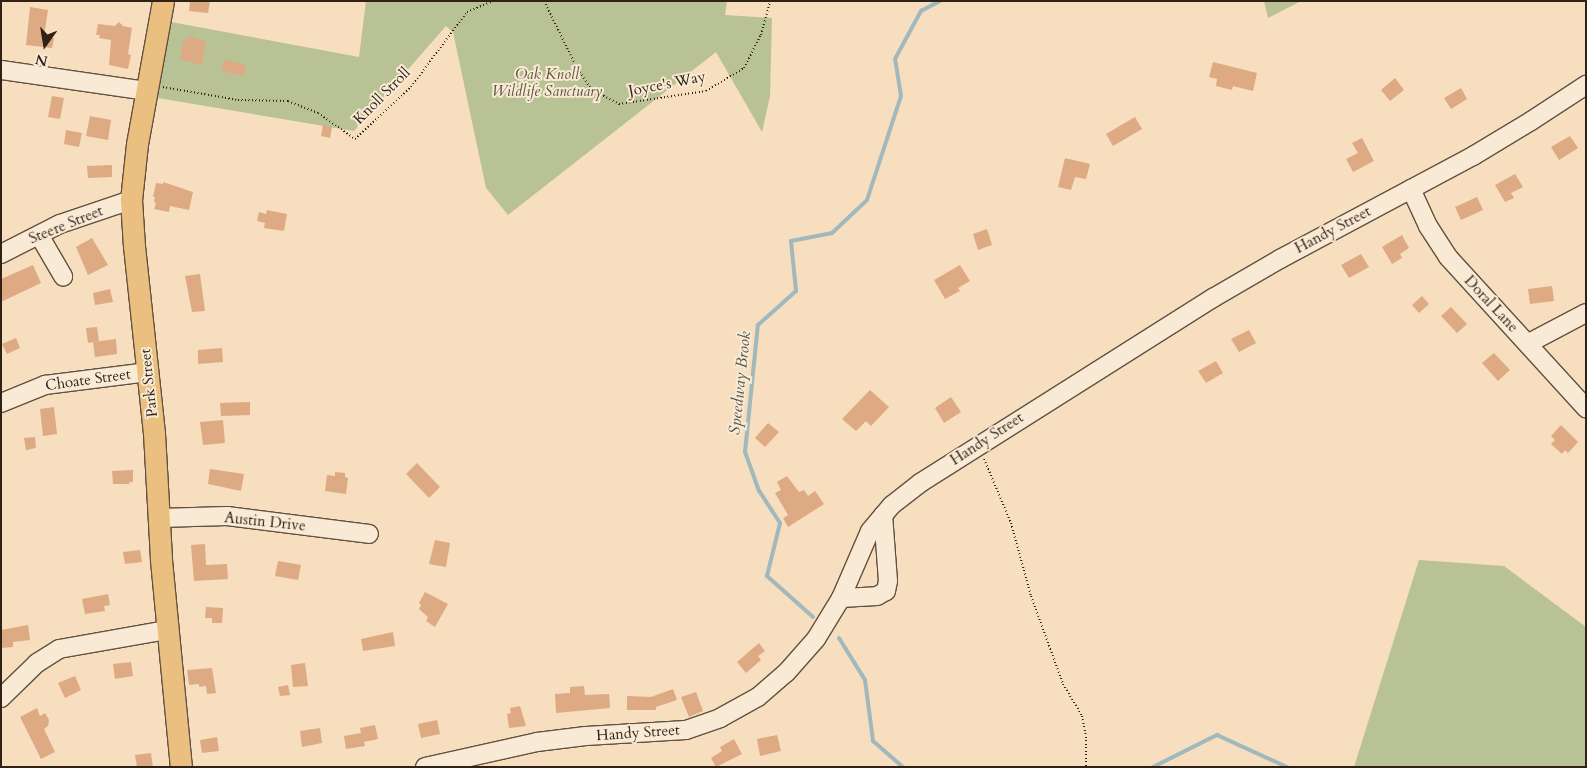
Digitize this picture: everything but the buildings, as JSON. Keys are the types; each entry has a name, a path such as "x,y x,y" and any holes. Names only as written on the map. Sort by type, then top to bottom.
{"main road":[{"name":"Park Street","path":"163,1 137,144 131,200 134,246 148,372 167,630 181,767"}],"street":[{"path":"1,70 148,87"},
{"name":"Handy Street","path":"425,767 538,742 586,736 686,730 720,718 758,697 786,673 816,639 841,598 870,531 892,505 920,483 1213,298 1531,121 1586,85"},
{"name":"Doral Lane","path":"1411,189 1428,226 1448,257 1586,408"},
{"name":"Steere Street","path":"1,254 60,224 131,200"},
{"path":"39,235 62,276"},
{"path":"1528,343 1586,313"},
{"name":"Choate Street","path":"1,403 45,385 148,372"},
{"path":"841,598 877,596 886,591 888,581 883,515"},
{"name":"Austin Drive","path":"160,518 227,516 369,534"},
{"path":"1,698 37,663 59,649 167,630"}],"path":[{"name":"Knoll Stroll","path":"148,87 238,100 288,102 318,113 355,139 411,87 467,12 493,1"},
{"name":"Joyce's Way","path":"544,1 576,66 591,90 619,104 706,90 744,68 761,35 770,1"},
{"path":"992,436 986,446 984,460 1011,523 1031,596 1063,684 1082,716 1086,738 1086,767"}],"green space":[{"name":"Oak Knoll Wildlife Sanctuary","path":"366,1 727,1 725,15 772,18 770,96 762,132 716,52 508,215 486,188 453,32 446,26 354,131 158,98 171,22 359,57"},
{"path":"1264,1 1301,1 1268,18"},
{"path":"1419,560 1504,566 1586,627 1586,767 1354,767"}],"waterway":[{"name":"Speedway Brook","path":"813,617 767,576 780,523 759,491 745,452 758,325 796,291 791,241 832,233 867,200 901,96 895,59 921,11 940,1"},
{"name":"Speedway Brook","path":"839,638 865,680 873,741 903,767"},
{"name":"Speedway Brook","path":"1153,767 1217,735 1287,767"}]}
